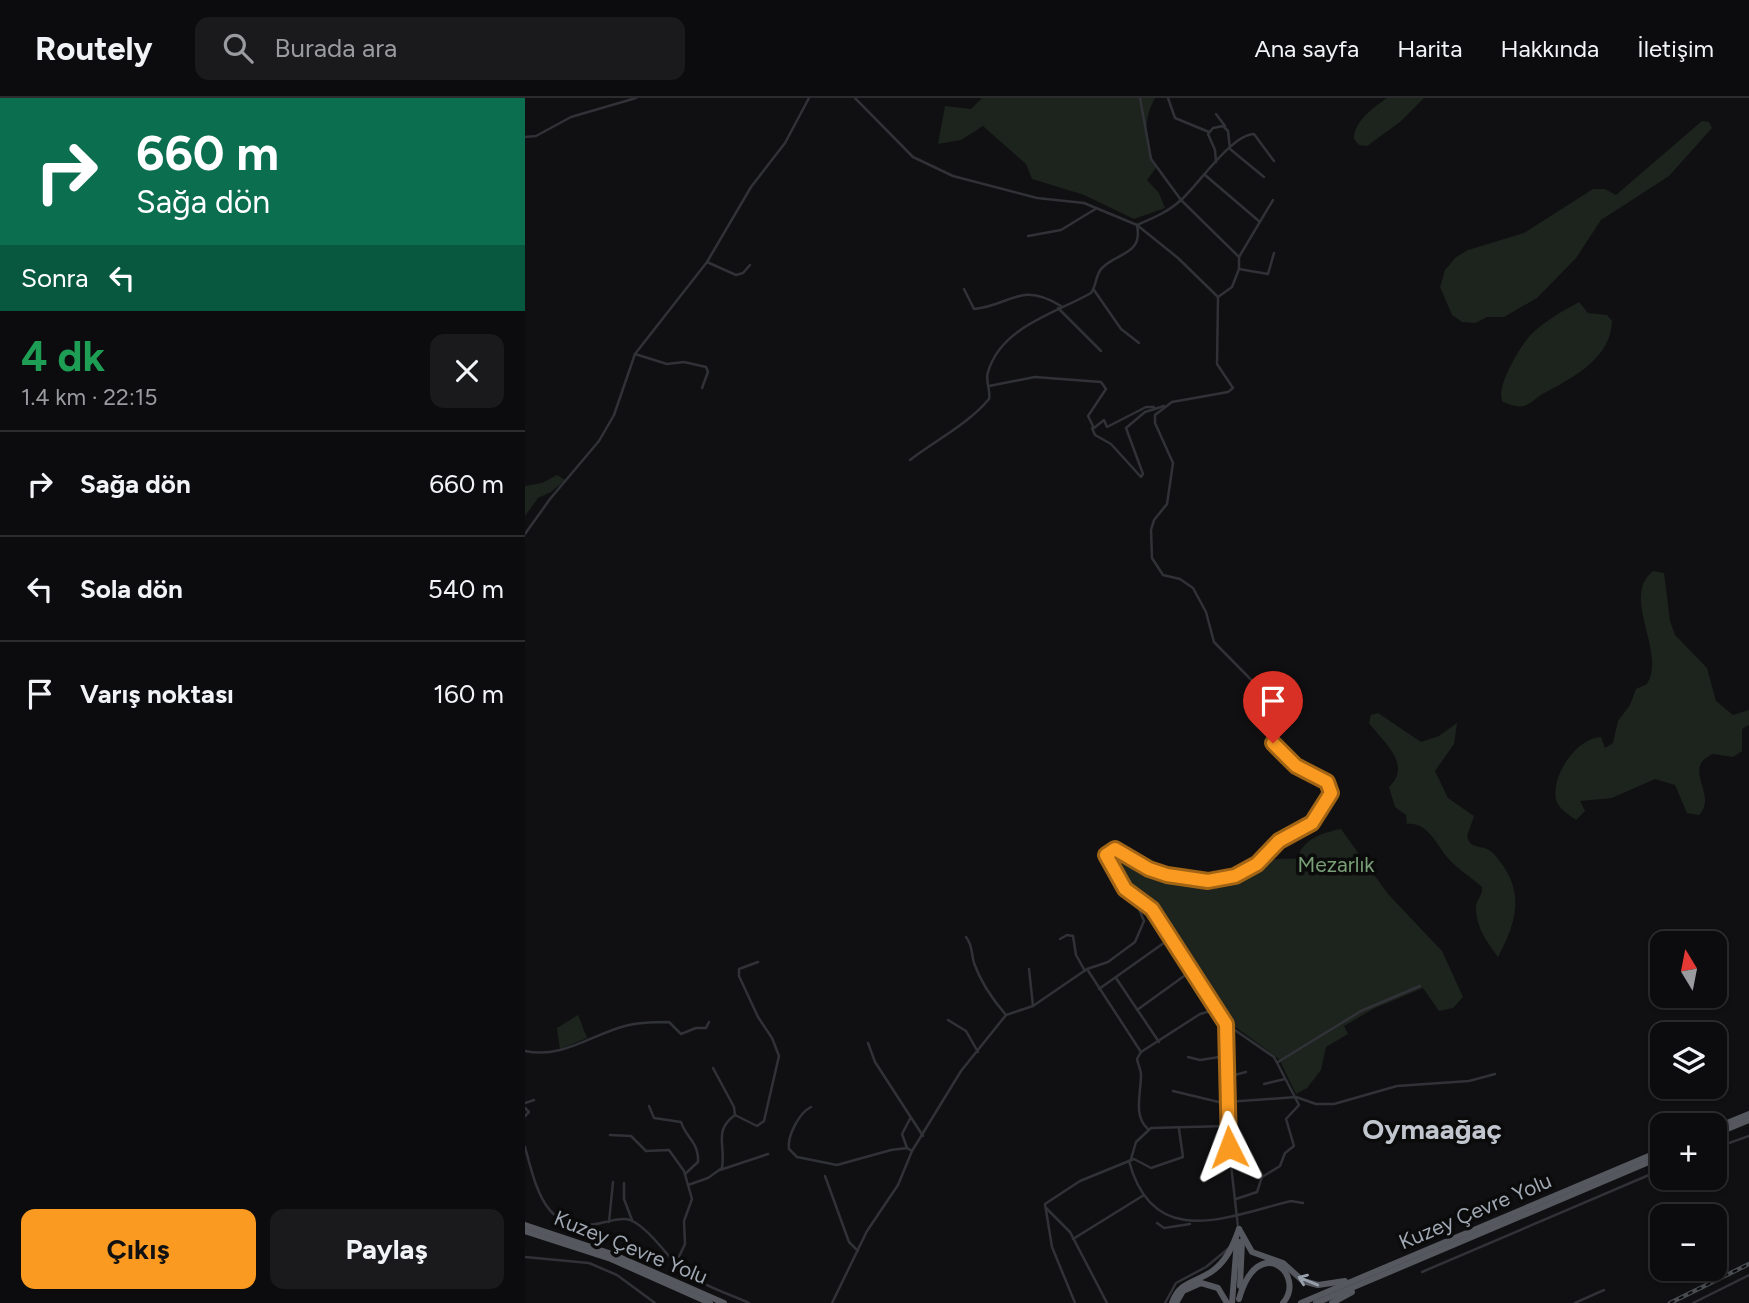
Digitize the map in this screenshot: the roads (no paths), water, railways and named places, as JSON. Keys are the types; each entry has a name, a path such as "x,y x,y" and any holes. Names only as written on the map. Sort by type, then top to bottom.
{"highway":[{"path":"1727,1125 1749,1114"},
{"path":"1727,1127 1749,1120"},
{"name":"Kuzey Çevre Yolu","path":"1317,1303 1375,1275 1650,1156"},
{"name":"Kuzey Çevre Yolu","path":"1301,1303 1650,1161"},
{"name":"Kuzey Çevre Yolu","path":"525,1225 613,1254 724,1303"},
{"path":"1238,1229 1257,1256 1283,1263 1310,1283 1327,1285 1375,1275"},
{"path":"1174,1303 1180,1287 1219,1265 1234,1244 1238,1229"},
{"path":"1238,1229 1244,1247 1238,1301"},
{"path":"1229,1303 1238,1229"},
{"name":"Kuzey Çevre Yolu","path":"525,1231 611,1259 710,1303"},
{"path":"1238,1301 1247,1274 1257,1265 1270,1263 1282,1269 1289,1279 1290,1291 1283,1303"},
{"path":"1332,1303 1375,1275"},
{"path":"1174,1303 1183,1291 1201,1283 1217,1288 1229,1303"}],"street":[{"path":"525,137 536,136 571,117 636,98"},
{"path":"525,534 599,441 614,415 635,354 707,262 751,187 785,142 809,98"},
{"path":"855,98 913,158 953,176 1037,198 1076,201 1137,225 1193,271 1218,297 1217,364 1220,372 1232,383 1233,390 1164,406 1146,407 1107,427 1104,420 1092,428"},
{"path":"1140,98 1151,159 1181,200 1239,257"},
{"path":"1168,98 1168,106 1175,118 1209,132"},
{"path":"1216,114 1226,128 1230,149 1264,177"},
{"path":"1209,132 1213,128 1226,128"},
{"path":"1209,132 1216,162"},
{"path":"1137,225 1164,213 1181,200 1230,149 1253,134 1274,161"},
{"path":"1205,175 1260,222"},
{"path":"1218,297 1232,287 1239,269 1239,257 1273,200"},
{"path":"1028,236 1061,230 1097,208"},
{"path":"910,460 926,446 974,417 989,399 988,373 997,349 1038,318 1094,290 1101,268 1136,245 1137,225"},
{"path":"1239,269 1268,274 1274,253"},
{"path":"707,262 736,275 743,273 750,265"},
{"path":"964,289 974,309 1028,293 1043,296 1060,307 1101,351"},
{"path":"1094,290 1121,329 1139,343"},
{"path":"635,354 667,364 684,362 706,367 708,372 702,388"},
{"path":"988,387 1035,377 1101,382 1106,391 1089,413 1092,428 1095,435 1111,444 1141,477 1143,474 1126,429 1129,423 1154,407"},
{"path":"1164,406 1155,415 1155,423 1169,449 1173,477 1167,504 1151,525 1151,548 1156,567 1163,575 1180,579 1193,588 1206,612 1214,642 1272,701 1275,713 1271,731 1273,743 1296,766 1327,782 1331,793 1312,823 1279,841 1257,864 1221,880 1208,881 1167,875 1149,869 1117,850 1110,850 1107,860 1125,889 1152,909 1226,1024 1278,1062 1296,1097 1298,1107 1286,1119 1294,1146 1285,1153 1280,1166 1261,1179 1258,1191 1236,1199"},
{"path":"832,1303 858,1251 902,1177 912,1151 961,1071 1006,1015 1033,1006 1086,970 1108,962 1138,937 1143,918 1131,893"},
{"path":"1061,939 1067,935 1073,936 1076,955 1141,1052"},
{"path":"965,937 971,945 974,964 985,987 1006,1015"},
{"path":"1099,989 1169,939"},
{"path":"735,1115 757,1126 764,1123 779,1056 739,975 739,969 758,962"},
{"path":"1029,969 1033,1006"},
{"path":"1137,1010 1191,971"},
{"path":"1115,978 1159,1042"},
{"path":"1278,1062 1361,1011 1420,986"},
{"path":"1218,1009 1200,1014 1141,1052 1137,1058 1141,1077 1139,1107 1142,1123 1148,1129 1227,1126"},
{"path":"948,1020 966,1031 978,1052"},
{"path":"525,1051 539,1054 562,1050 639,1023 670,1023 681,1034 696,1028 706,1028 709,1022"},
{"path":"1226,1024 1227,1126 1238,1229"},
{"path":"868,1042 875,1062 923,1136"},
{"path":"1188,1057 1201,1060 1227,1056"},
{"path":"713,1068 734,1107 735,1115"},
{"path":"1227,1077 1247,1072"},
{"path":"1173,1091 1227,1103 1296,1097 1316,1104 1333,1104 1397,1086 1469,1081 1495,1074"},
{"path":"1264,1084 1286,1079"},
{"path":"525,1116 529,1112 525,1105 534,1100"},
{"path":"649,1106 655,1118 681,1122 685,1132 695,1141 698,1162 685,1174"},
{"path":"811,1107 801,1114 789,1140 789,1149 797,1157 841,1165 907,1149 912,1151"},
{"path":"720,1170 723,1164 721,1129 735,1115"},
{"path":"907,1149 902,1134 911,1117"},
{"path":"1148,1129 1135,1144 1130,1160 1144,1195 1159,1212 1193,1223"},
{"path":"1075,1303 1052,1247 1045,1204 1080,1181 1130,1160 1151,1168 1183,1157 1179,1129"},
{"path":"610,1135 631,1136 644,1151 670,1151 685,1174 692,1199 684,1221 685,1244 676,1263"},
{"path":"1727,1144 1749,1136"},
{"path":"525,1147 540,1197 551,1212 574,1225 619,1219 632,1220"},
{"path":"688,1185 708,1178 720,1170 768,1154"},
{"path":"1422,1272 1650,1175"},
{"path":"825,1176 849,1242 858,1251"},
{"path":"609,1222 613,1182"},
{"path":"624,1184 624,1199 632,1220 656,1239 676,1263 695,1278 749,1303"},
{"path":"1073,1238 1144,1195"},
{"path":"1157,1223 1164,1228 1291,1201 1303,1203"},
{"path":"1046,1208 1062,1222 1073,1238 1107,1303"},
{"path":"1165,1303 1176,1283 1206,1267 1234,1244"},
{"path":"525,1257 589,1263 617,1275 655,1303"},
{"path":"1693,1303 1749,1275"},
{"path":"1575,1303 1604,1290"}],"railway":[{"path":"1670,1303 1749,1264"}],"district":[{"name":"Oymaağaç","path":"1432,1129"}],"park label":[{"name":"Mezarlık","path":"1336,864"}]}
